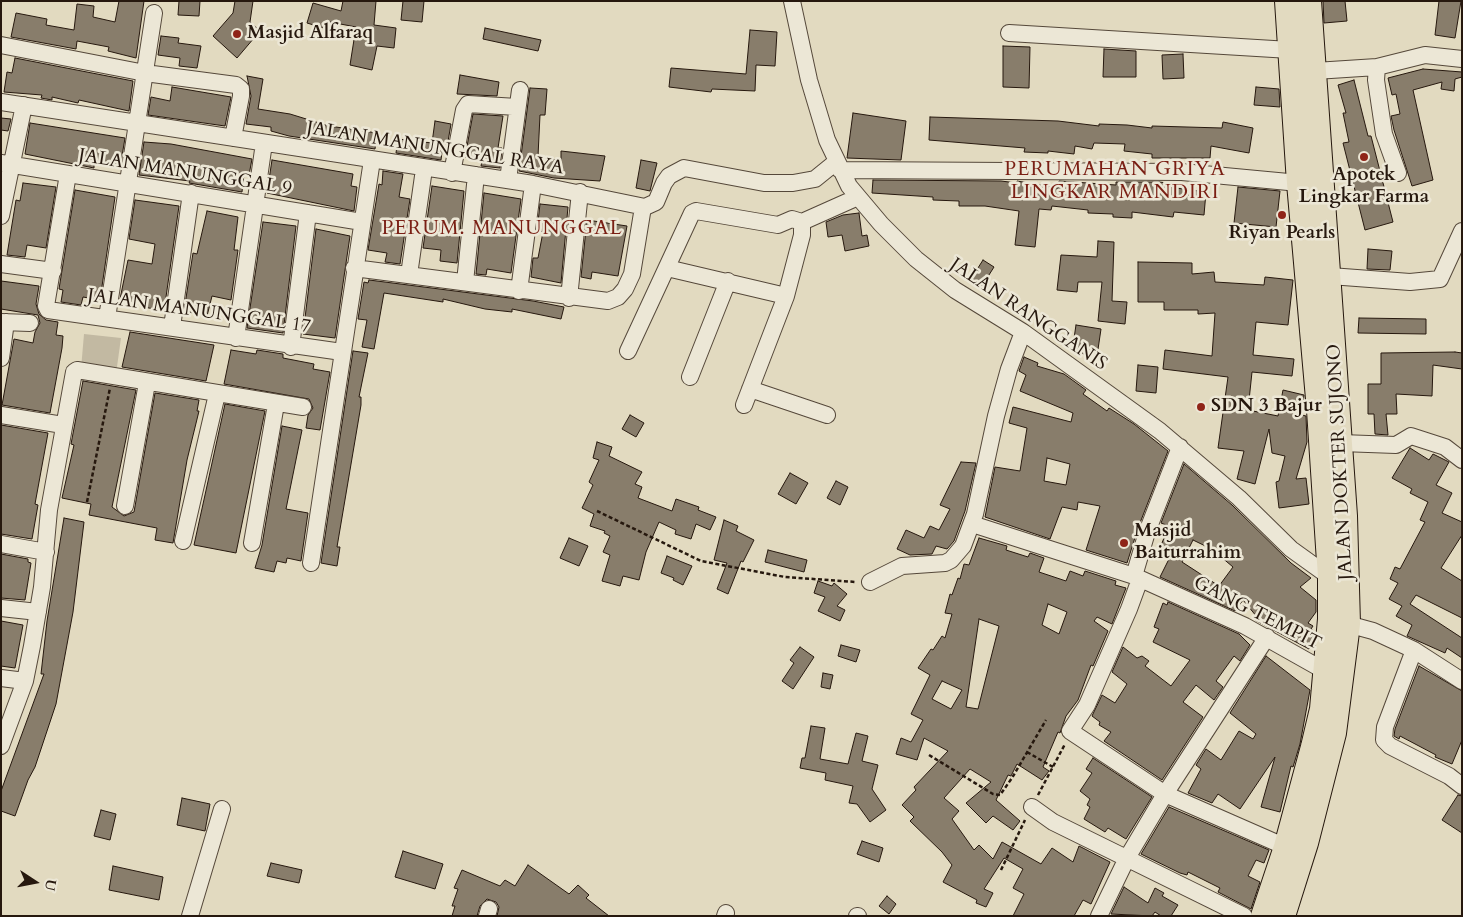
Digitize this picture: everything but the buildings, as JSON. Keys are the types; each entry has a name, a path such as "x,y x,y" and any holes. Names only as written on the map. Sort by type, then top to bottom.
{"highway":[{"path":"1287,1 1299,183 1320,410 1339,580"},
{"name":"JALAN DOKTER SUJONO","path":"1283,916 1306,843 1334,733 1339,621 1341,443 1330,276 1323,71 1309,1"},
{"path":"1263,916 1286,847 1313,747 1322,709 1325,671 1339,621"}],"street":[{"name":"JALAN RANGGANIS","path":"792,1 809,80 838,166 858,196 898,242 935,275 976,304 1023,332 1180,447 1240,498 1292,549 1339,580"},
{"path":"106,318 154,13"},
{"path":"1009,33 1290,50"},
{"path":"1,46 145,73 236,85 241,89 242,96 233,138"},
{"path":"1323,71 1371,68 1425,55 1461,54"},
{"path":"1371,68 1376,80 1384,134 1398,173"},
{"path":"508,180 520,90"},
{"name":"JALAN MANUNGGAL RAYA","path":"1,102 136,121 424,169 533,184 580,192 642,207"},
{"path":"452,173 464,110 468,104 517,107"},
{"path":"1,216 6,163 24,106"},
{"path":"236,338 264,143"},
{"path":"310,564 372,160"},
{"name":"JALAN MANUNGGAL 9","path":"6,163 128,185 191,193 362,222"},
{"path":"354,268 569,298 608,301 618,297 625,289 632,274 642,207 650,206 656,202 666,179 672,173 684,168 764,183 786,184 815,179 838,166 1182,172 1299,183"},
{"path":"409,275 424,169"},
{"path":"1,264 53,272 68,174"},
{"path":"465,282 476,175"},
{"path":"519,291 533,184"},
{"path":"569,298 580,192"},
{"path":"172,327 191,193"},
{"path":"628,351 692,213 696,211 778,225 792,219 802,222 858,196"},
{"path":"291,346 308,213"},
{"path":"744,405 786,296 802,236 802,222"},
{"path":"1330,276 1410,282 1440,279 1462,231"},
{"path":"667,268 786,296"},
{"name":"JALAN MANUNGGAL 17","path":"53,272 46,306 50,312 172,327 236,338 342,352"},
{"path":"690,377 728,281"},
{"path":"1,358 4,322 30,323"},
{"path":"870,582 902,566 940,565 951,560 962,546 972,524 996,416 1009,368 1023,332"},
{"path":"2,744 26,681 38,612 46,552 49,510 63,425 73,376 77,370 302,407"},
{"path":"125,506 147,383"},
{"path":"750,389 827,415"},
{"path":"183,540 217,394"},
{"path":"252,543 276,404"},
{"path":"1,416 63,425"},
{"path":"1341,443 1396,445 1411,436 1445,447 1462,460"},
{"path":"1180,447 1147,532 1129,609 1087,704 1070,731 1165,794 1286,847"},
{"name":"GANG TEMPIT","path":"972,524 1137,577 1267,637 1325,671"},
{"path":"1,544 46,552"},
{"path":"1,608 38,612"},
{"path":"1339,621 1372,631 1414,650 1462,681"},
{"path":"1099,916 1126,858 1165,794 1267,637"},
{"path":"1414,650 1385,728 1384,740 1390,746 1449,776 1462,786"},
{"path":"1,678 26,681"},
{"path":"1032,807 1053,822 1244,916"},
{"path":"190,916 222,809"}],"path":[{"path":"87,502 112,376"},
{"path":"597,511 701,561 785,577 870,582"},
{"path":"929,755 996,795 1003,792 1046,720"},
{"path":"1027,752 1053,768"}],"shaded area":[{"path":"84,334 121,338 116,374 81,369"}],"place":[{"name":"Masjid Alfaraq","path":"237,34"},
{"name":"Apotek Lingkar Farma","path":"1364,157"},
{"name":"Riyan Pearls","path":"1282,215"},
{"name":"SDN 3 Bajur","path":"1201,407"},
{"name":"Masjid Baiturrahim","path":"1124,543"}],"district":[{"name":"PERUMAHAN GRIYA LINGKAR MANDIRI","path":"1115,182"},
{"name":"PERUM. MANUNGGAL","path":"502,229"}]}
